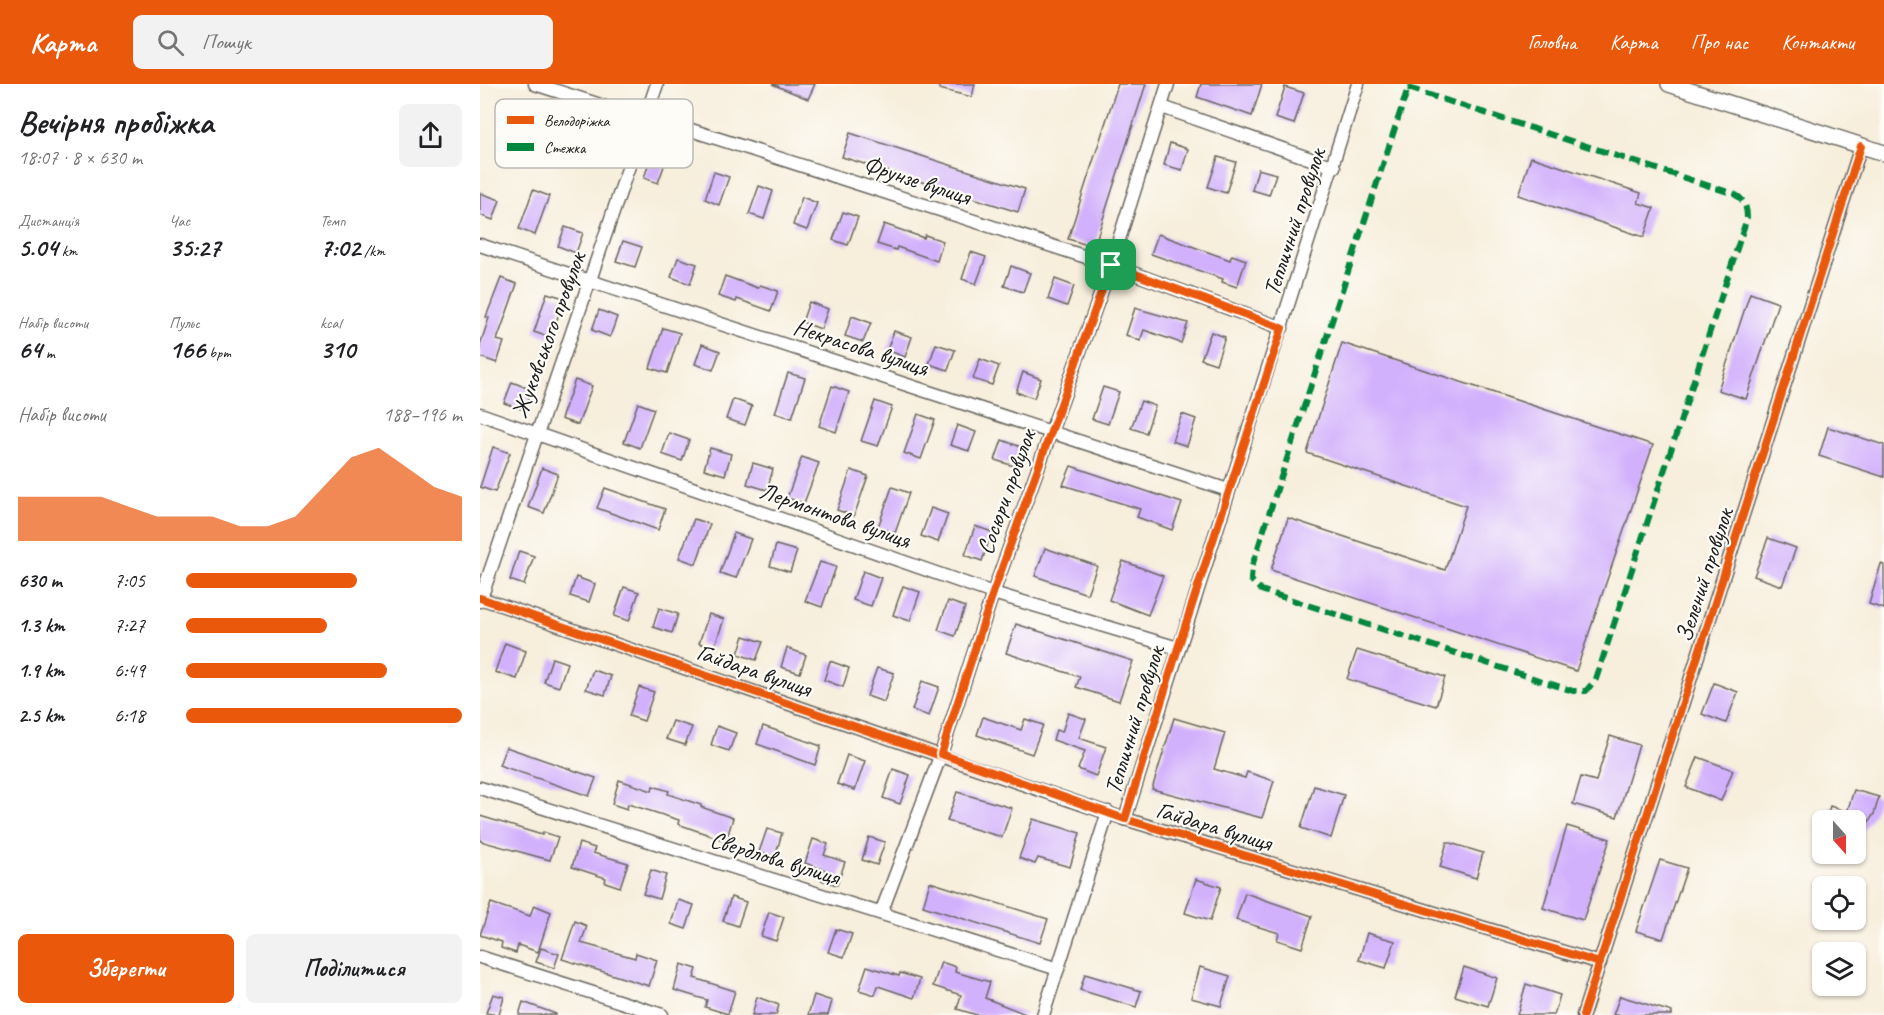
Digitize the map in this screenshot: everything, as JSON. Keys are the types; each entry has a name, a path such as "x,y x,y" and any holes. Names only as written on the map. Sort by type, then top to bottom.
{"street":[{"name":"Фрунзе вулиця","path":"535,84 584,99"},
{"name":"Жуковського провулок","path":"652,99 657,84"},
{"name":"Сосюри провулок","path":"881,913 941,754 993,593 1111,265 1168,84"},
{"name":"Тепличний провулок","path":"1125,819 1359,84"},
{"path":"1669,84 1884,153"},
{"path":"1162,107 1334,167"},
{"name":"Фрунзе вулиця","path":"693,130 1111,265 1282,328"},
{"name":"Зелений провулок","path":"1583,1015 1861,146"},
{"name":"Жуковського провулок","path":"480,599 629,168"},
{"name":"Некрасова вулиця","path":"480,245 1228,490"},
{"name":"Лермонтова вулиця","path":"480,414 993,593 1178,648"},
{"name":"Гайдара вулиця","path":"480,599 941,754 1125,819 1600,963"},
{"name":"Свердлова вулиця","path":"480,788 1058,969"},
{"name":"Тепличний провулок","path":"1043,1015 1108,812"},
{"path":"480,957 662,1015"}],"building":[{"path":"772,84 815,84 808,99"},
{"path":"939,84 975,84 972,97 939,89"},
{"path":"1118,84 1146,84 1094,247 1068,239"},
{"path":"1201,84 1262,84 1252,116 1197,97"},
{"path":"1285,87 1304,93 1294,124 1275,118"},
{"path":"850,133 1025,189 1018,212 842,157"},
{"path":"1170,143 1188,149 1182,170 1164,165"},
{"path":"1218,157 1236,162 1226,193 1208,187"},
{"path":"1531,157 1641,193 1638,203 1654,208 1644,237 1518,195"},
{"path":"647,168 663,168 658,183 644,178"},
{"path":"1258,169 1276,174 1269,195 1252,190"},
{"path":"714,172 729,177 719,205 705,199"},
{"path":"759,186 773,191 764,219 749,214"},
{"path":"533,190 549,196 535,235 519,229"},
{"path":"480,193 500,200 493,220 480,215"},
{"path":"802,197 817,203 807,230 793,225"},
{"path":"843,212 858,217 848,245 833,240"},
{"path":"884,224 924,238 925,235 943,241 937,261 897,247 896,250 877,244"},
{"path":"565,227 583,233 576,253 558,246"},
{"path":"1158,234 1230,260 1232,255 1246,260 1237,287 1222,282 1223,279 1151,254"},
{"path":"623,241 642,247 635,267 616,261"},
{"path":"971,252 986,257 976,284 962,279"},
{"path":"678,258 697,264 690,284 671,277"},
{"path":"1011,266 1030,273 1023,292 1004,286"},
{"path":"725,276 758,288 760,285 778,291 771,311 737,299 736,302 718,296"},
{"path":"501,278 517,284 497,340 504,342 497,363 480,357 480,345 489,318 486,317"},
{"path":"1055,279 1074,286 1067,306 1048,299"},
{"path":"547,293 564,298 551,338 534,332"},
{"path":"1750,293 1778,303 1746,399 1718,390"},
{"path":"809,302 828,309 821,329 802,322"},
{"path":"1135,308 1188,323 1181,343 1144,330 1140,341 1126,335"},
{"path":"599,310 617,317 610,337 592,330"},
{"path":"852,316 871,323 863,342 845,336"},
{"path":"663,328 680,333 667,373 650,368"},
{"path":"894,331 912,337 905,357 887,350"},
{"path":"1211,332 1225,337 1216,364 1201,359"},
{"path":"1342,343 1653,445 1576,671 1271,570 1288,518 1445,570 1466,506 1307,453"},
{"path":"702,344 720,351 713,370 695,364"},
{"path":"936,344 955,350 948,370 929,364"},
{"path":"980,359 999,366 992,385 973,379"},
{"path":"1023,372 1041,379 1034,398 1016,392"},
{"path":"788,373 805,378 792,418 775,413"},
{"path":"575,380 592,386 578,425 561,419"},
{"path":"512,382 532,390 524,410 504,403"},
{"path":"832,386 849,392 836,432 819,426"},
{"path":"1103,387 1119,392 1108,424 1092,419"},
{"path":"733,399 752,406 745,425 726,419"},
{"path":"875,401 892,407 878,446 861,441"},
{"path":"1141,401 1155,406 1146,433 1131,428"},
{"path":"638,403 654,409 640,448 624,442"},
{"path":"918,414 935,420 921,459 904,453"},
{"path":"1182,414 1196,419 1187,446 1172,441"},
{"path":"957,425 976,432 969,451 950,445"},
{"path":"1828,427 1884,445 1884,477 1819,456"},
{"path":"669,433 689,440 682,461 662,454"},
{"path":"1002,440 1021,447 1014,466 995,460"},
{"path":"493,447 510,453 495,492 480,487"},
{"path":"710,448 731,454 725,475 704,469"},
{"path":"802,457 819,463 804,503 787,498"},
{"path":"753,463 773,469 767,490 747,484"},
{"path":"1071,466 1182,503 1172,530 1137,517 1140,509 1063,485"},
{"path":"542,468 558,474 544,513 528,507"},
{"path":"851,470 868,476 854,516 837,510"},
{"path":"892,487 909,493 895,533 878,527"},
{"path":"605,488 665,509 658,530 597,508"},
{"path":"931,508 948,514 938,542 921,536"},
{"path":"694,519 710,524 696,564 679,558"},
{"path":"975,526 992,532 982,561 965,555"},
{"path":"734,533 751,539 736,578 720,573"},
{"path":"1768,538 1796,548 1782,586 1754,576"},
{"path":"776,545 797,551 790,572 770,566"},
{"path":"1045,548 1097,566 1087,594 1035,576"},
{"path":"519,551 534,556 524,585 510,580"},
{"path":"1123,561 1163,576 1148,615 1109,600"},
{"path":"820,562 836,567 822,607 805,601"},
{"path":"1881,564 1884,565 1884,609 1869,604"},
{"path":"863,571 881,578 871,606 853,600"},
{"path":"576,577 595,584 589,602 570,596"},
{"path":"903,586 920,592 910,621 893,615"},
{"path":"624,587 639,592 629,621 614,616"},
{"path":"948,601 965,607 955,636 938,630"},
{"path":"659,608 678,614 672,633 653,627"},
{"path":"709,614 724,619 714,648 699,643"},
{"path":"1016,624 1133,661 1119,701 1076,687 1080,677 1006,653"},
{"path":"744,636 763,642 756,660 738,654"},
{"path":"505,643 526,651 517,679 495,672"},
{"path":"787,648 806,655 800,673 781,667"},
{"path":"1357,650 1445,677 1436,706 1347,679"},
{"path":"552,658 567,663 559,687 544,682"},
{"path":"830,661 849,668 843,687 824,680"},
{"path":"877,668 894,673 884,702 867,696"},
{"path":"593,670 611,676 605,695 586,689"},
{"path":"922,681 939,687 929,716 912,710"},
{"path":"1714,683 1738,692 1726,723 1702,714"},
{"path":"639,687 654,692 644,721 629,716"},
{"path":"1068,713 1086,719 1079,738 1106,747 1096,776 1078,769 1085,751 1053,740 1056,730 1062,732"},
{"path":"983,717 1021,730 1025,719 1043,725 1032,754 977,735"},
{"path":"1174,718 1225,733 1214,769 1245,778 1247,772 1274,781 1262,818 1152,789"},
{"path":"673,721 692,727 685,745 666,739"},
{"path":"717,726 736,733 729,751 711,745"},
{"path":"763,726 821,746 815,765 757,744"},
{"path":"1610,736 1639,745 1617,817 1573,804 1581,777 1596,781"},
{"path":"506,747 596,778 589,796 499,765"},
{"path":"847,755 865,761 855,790 837,784"},
{"path":"1698,757 1733,770 1721,801 1686,787"},
{"path":"893,769 910,775 900,804 883,798"},
{"path":"619,780 652,791 653,786 669,791 668,794 733,818 726,841 678,824 679,820 628,804 627,809 612,804"},
{"path":"1314,786 1344,795 1331,838 1301,828"},
{"path":"1854,790 1879,797 1874,814 1866,826 1866,810 1848,810"},
{"path":"957,792 1012,808 1002,837 947,821"},
{"path":"1830,806 1841,810 1829,810"},
{"path":"480,816 542,835 543,832 558,837 550,860 480,841"},
{"path":"1033,819 1080,833 1070,867 1038,858 1035,864 1019,858"},
{"path":"1567,826 1610,839 1583,920 1543,908"},
{"path":"767,829 782,833 775,857 759,852"},
{"path":"869,837 885,842 877,865 862,860"},
{"path":"813,839 828,844 824,855 845,862 837,885 821,880 825,870 805,863"},
{"path":"1447,842 1483,853 1476,878 1440,867"},
{"path":"579,843 595,848 593,853 628,863 620,887 605,882 606,878 572,867"},
{"path":"1660,860 1687,868 1663,939 1636,931"},
{"path":"651,870 666,875 659,899 643,894"},
{"path":"1196,879 1221,887 1210,921 1185,913"},
{"path":"930,882 1048,919 1040,943 923,906"},
{"path":"1245,893 1312,916 1302,948 1277,940 1279,933 1236,920"},
{"path":"731,897 746,902 738,926 723,921"},
{"path":"678,900 694,905 686,929 671,924"},
{"path":"491,903 530,916 534,905 551,912 538,952 518,945 516,953 501,948 502,942 480,935"},
{"path":"769,912 784,917 776,941 761,936"},
{"path":"575,921 587,926 581,943 635,958 636,953 657,960 649,986 562,959"},
{"path":"836,929 852,934 844,957 828,952"},
{"path":"1367,933 1395,941 1386,968 1359,960"},
{"path":"541,948 559,954 554,968 536,962"},
{"path":"941,962 956,967 955,972 990,982 985,998 1028,1015 977,1015 957,1009 961,995 933,986"},
{"path":"681,964 697,969 694,978 735,991 728,1014 705,1007 707,1000 674,990"},
{"path":"867,966 899,976 900,973 920,979 914,998 878,986 875,995 859,990"},
{"path":"1200,967 1230,976 1221,1006 1191,998"},
{"path":"1464,967 1497,978 1488,1006 1455,996"},
{"path":"1085,974 1141,991 1136,1007 1080,990"},
{"path":"1526,984 1560,995 1554,1015 1517,1015"},
{"path":"493,994 504,997 499,1015 486,1013"},
{"path":"814,995 832,1001 828,1015 808,1015"},
{"path":"1620,996 1672,1012 1672,1015 1613,1015"},
{"path":"757,997 779,1005 776,1015 752,1015"},
{"path":"523,1002 556,1014 556,1015 519,1015"}],"marked path":[{"path":"1408,88 1734,194 1746,206 1747,218 1596,679 1586,691 1573,691 1261,590 1251,580 1252,566 1408,88"}],"cycle path":[{"path":"1583,1015 1861,146"},
{"path":"480,598 1125,819 1600,963"}],"route":[{"path":"1111,265 1282,328 1228,490 1125,819 941,754 993,593 1111,265"}]}
